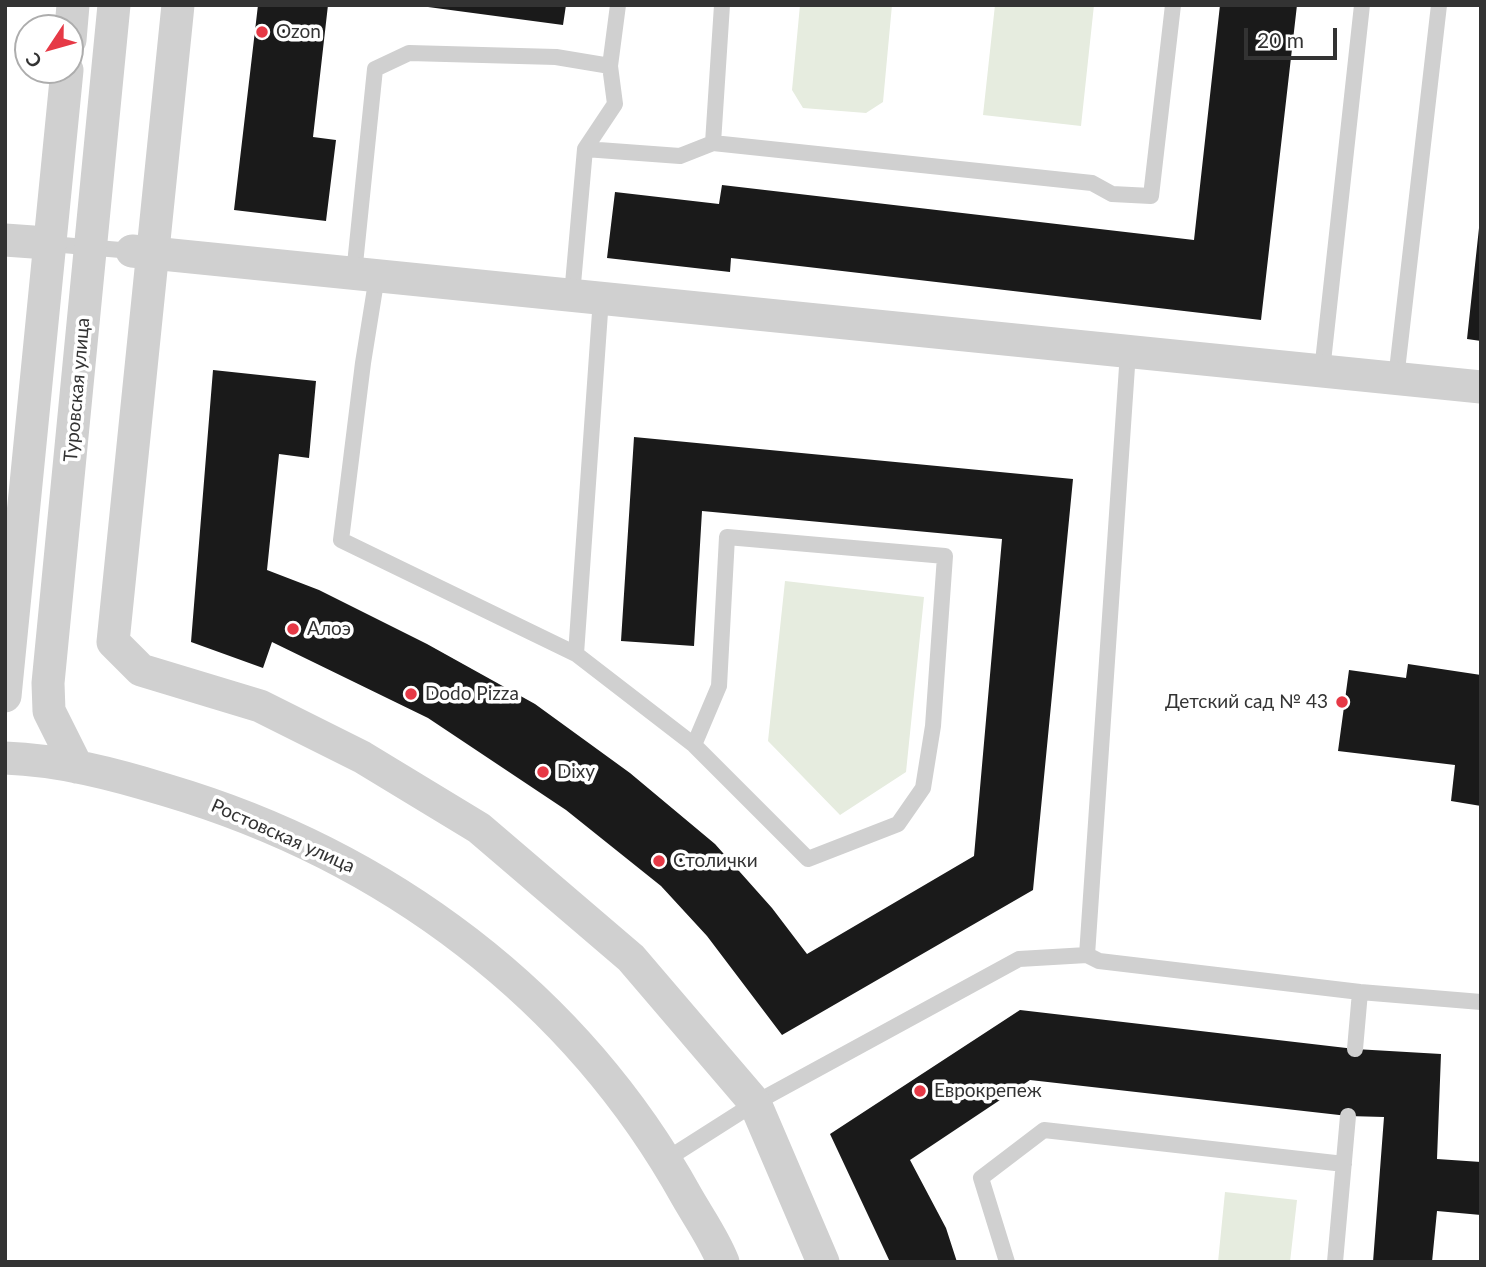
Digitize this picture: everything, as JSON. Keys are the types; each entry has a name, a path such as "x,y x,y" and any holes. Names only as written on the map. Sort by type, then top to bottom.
{"street":[{"name":"Туровская улица","path":"77,768 49,711 48,683 114,5"},
{"path":"178,5 142,252 113,642 141,670 260,706 362,757 480,828 631,958 755,1103 823,1262"},
{"name":"Туровская улица","path":"5,696 30,242 64,84"},
{"path":"142,252 1481,387"},
{"name":"Ростовская улица","path":"5,758 121,776 230,808 334,855 432,914 520,985 599,1068 667,1159 723,1262"}],"lane":[{"path":"576,654 586,297 585,149 615,104 610,66 618,5"},
{"path":"713,144 722,5"},
{"path":"585,149 680,156 713,144 1092,183 1112,194 1151,196 1173,5"},
{"path":"1322,371 1362,5"},
{"path":"1396,379 1440,5"},
{"path":"610,66 556,57 409,53 375,69 363,363 341,540 576,654 694,745 808,859 898,824 923,788 933,726 945,556 727,537 719,685 694,745"},
{"path":"30,242 142,252"},
{"path":"1087,955 1128,352"},
{"path":"667,1159 755,1103 1019,959 1087,955 1100,961 1360,992 1481,1002"},
{"path":"1355,1048 1360,992"},
{"path":"1335,1262 1348,1116"},
{"path":"1007,1262 981,1178 1044,1130 1344,1164"}],"shaded area":[{"path":"800,5 892,5 883,102 866,113 803,108 792,90"},
{"path":"995,5 1094,5 1081,126 983,115"},
{"path":"785,581 924,597 906,772 840,815 768,741"},
{"path":"1225,1192 1297,1200 1290,1262 1218,1262"}],"building":[{"path":"258,5 328,5 313,137 336,140 326,221 234,210"},
{"path":"413,5 566,5 563,25"},
{"path":"1220,5 1297,5 1261,320 731,258 730,272 607,258 615,192 719,204 722,185 1194,240"},
{"path":"1481,228 1481,341 1467,339"},
{"path":"213,370 316,381 309,458 279,454 267,570 319,590 427,644 535,704 630,773 715,844 772,908 807,954 974,856 1002,539 702,511 694,646 621,641 634,437 1073,479 1033,890 782,1035 707,936 661,886 566,810 428,718 272,642 263,668 191,642"},
{"path":"1408,664 1481,675 1481,806 1451,801 1455,765 1338,751 1349,670 1406,678"},
{"path":"1020,1010 1355,1049 1441,1054 1437,1159 1481,1162 1481,1215 1437,1211 1432,1262 1373,1262 1384,1117 1348,1116 1030,1080 910,1160 946,1228 957,1262 890,1262 830,1134"}],"place":[{"name":"Ozon","path":"262,32"},
{"name":"Алоэ","path":"293,629"},
{"name":"Dodo Pizza","path":"411,694"},
{"name":"Детский сад № 43","path":"1342,702"},
{"name":"Dixy","path":"543,772"},
{"name":"Столички","path":"659,861"},
{"name":"Еврокрепеж","path":"920,1091"}]}
